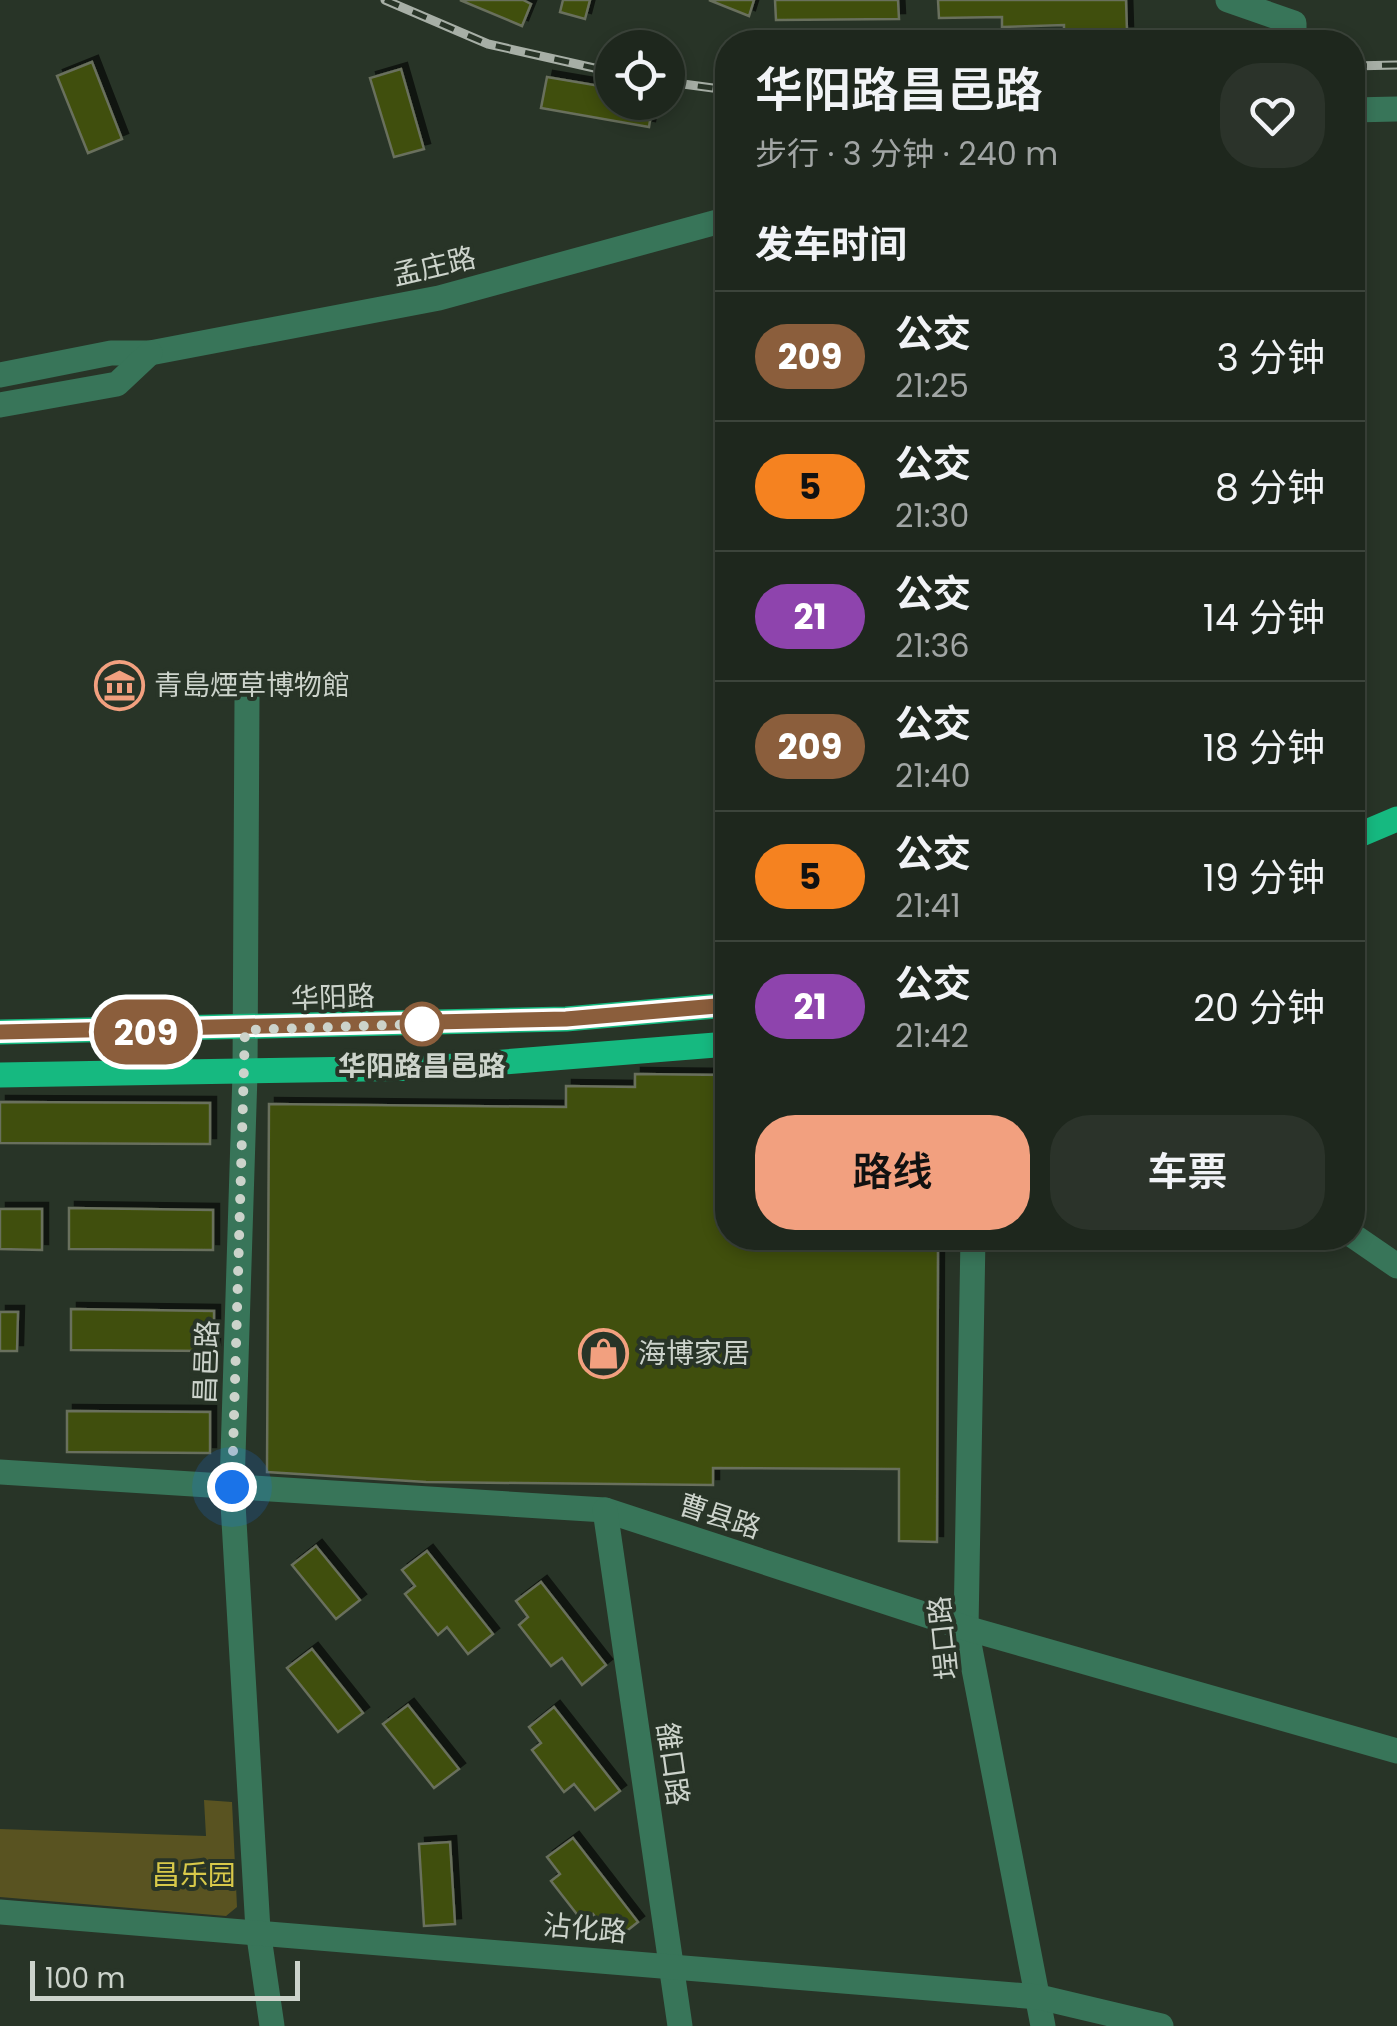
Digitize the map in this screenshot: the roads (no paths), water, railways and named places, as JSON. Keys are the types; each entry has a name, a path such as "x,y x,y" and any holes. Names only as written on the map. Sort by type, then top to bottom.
{"main road":[{"path":"1365,833 1397,819"},
{"name":"华阳路","path":"0,1032 245,1030 566,1019 715,1006"},
{"path":"0,1075 245,1074 570,1060 715,1045"}],"street":[{"path":"1228,0 1294,22"},
{"path":"1365,110 1397,109"},
{"name":"孟庄路","path":"0,375 111,353 150,353 439,298 715,222"},
{"name":"孟庄路","path":"0,405 117,384 150,353"},
{"name":"昌邑路","path":"247,698 245,1074 232,1487 258,1930 272,2026"},
{"path":"1365,1243 1397,1266"},
{"name":"埕口路","path":"973,1250 966,1628 1043,2026"},
{"name":"曹县路","path":"0,1472 604,1510 966,1628 1397,1751"},
{"name":"雒口路","path":"604,1510 680,2026"},
{"name":"沾化路","path":"0,1912 258,1930 1039,1997 1161,2026"}],"railway":[{"path":"385,0 488,44 595,68"},
{"path":"1365,66 1397,65"},
{"path":"685,84 715,88"}],"place":[{"name":"青島煙草博物館","path":"119,685"},
{"name":"华阳路昌邑路","path":"422,1024"},
{"name":"海博家居","path":"603,1353"}],"park label":[{"name":"昌乐园","path":"194,1875"}]}
